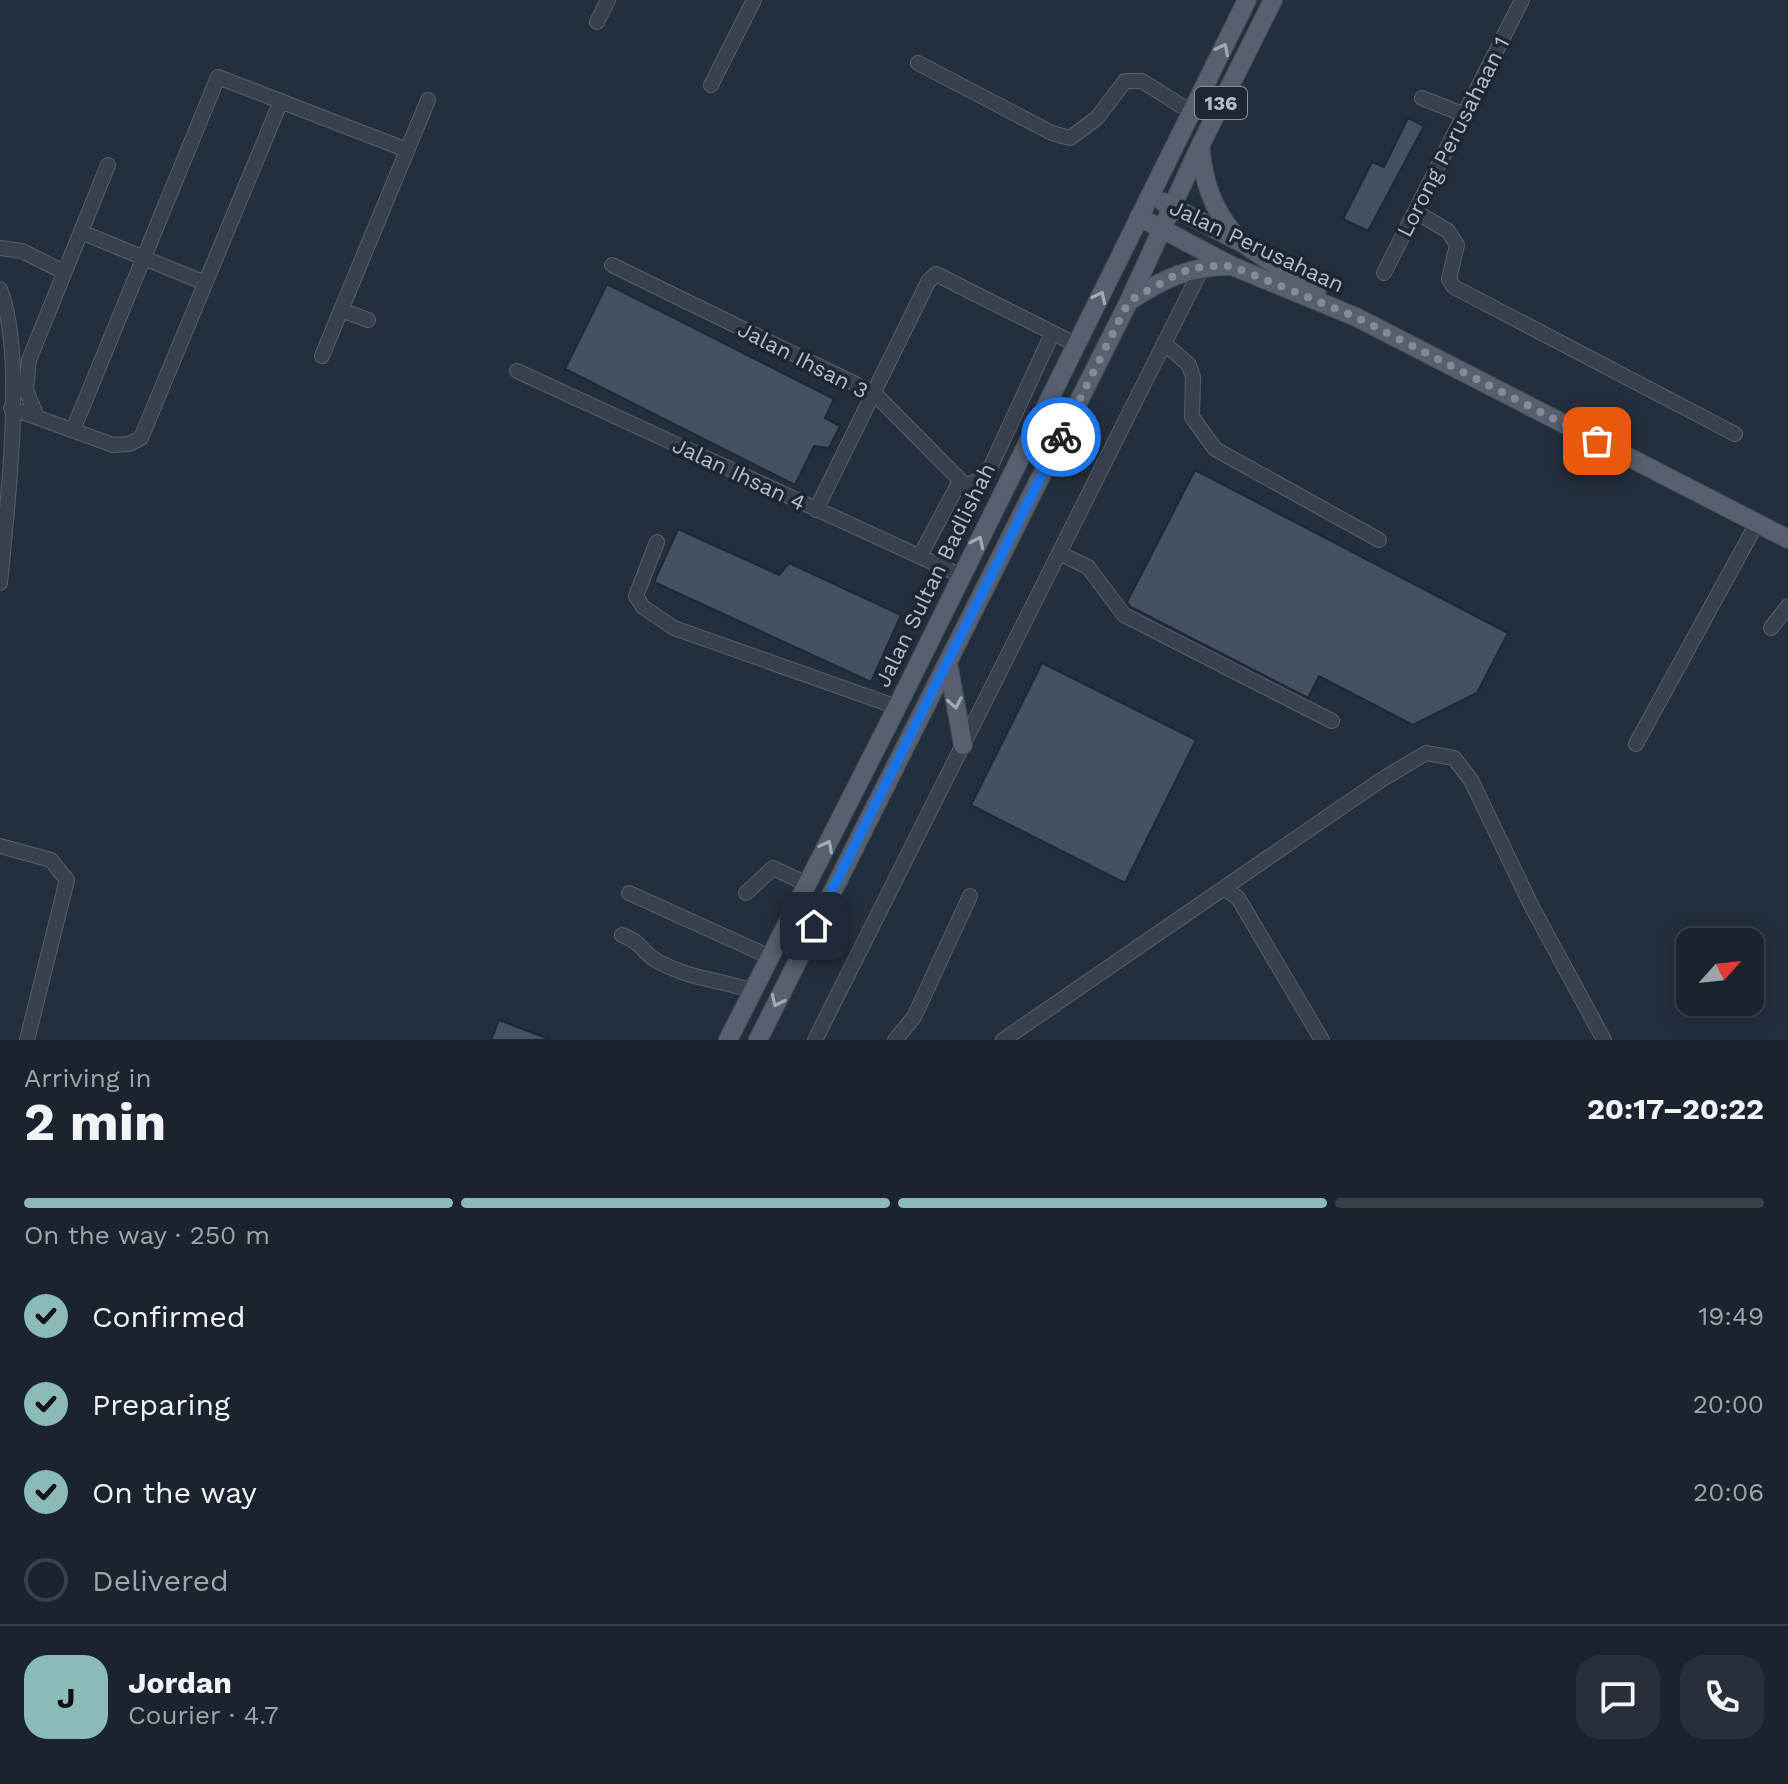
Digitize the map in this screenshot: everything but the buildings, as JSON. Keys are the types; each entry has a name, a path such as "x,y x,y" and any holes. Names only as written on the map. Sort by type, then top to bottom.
{"main road":[{"name":"Jalan Sultan Badlishah","path":"728,1040 897,707 1247,0"},
{"name":"136","path":"758,1040 1129,301 1200,146 1273,0"},
{"path":"1200,146 1204,181 1217,214 1242,243"},
{"name":"Jalan Perusahaan","path":"1150,194 1242,243 1356,317"},
{"name":"Jalan Perusahaan","path":"1139,217 1232,266 1356,317 1788,539"},
{"path":"1129,301 1160,281 1203,266 1232,266"},
{"path":"948,662 963,745"}],"street":[{"path":"597,22 608,0"},
{"path":"711,85 754,0"},
{"name":"Lorong Perusahaan 1","path":"1384,273 1522,0"},
{"path":"918,63 1052,133 1070,138 1097,118 1125,81 1142,81 1191,112"},
{"path":"73,430 218,77 407,150"},
{"path":"1422,98 1465,115"},
{"path":"322,356 428,100"},
{"path":"11,408 113,445 129,444 141,438 281,101"},
{"path":"37,417 25,377 108,165"},
{"path":"1416,212 1448,231 1457,245 1449,279 1454,287 1735,434"},
{"path":"81,232 205,283"},
{"path":"0,248 22,251 64,272"},
{"name":"Jalan Ihsan 3","path":"612,265 874,393 966,484"},
{"path":"816,1040 1203,266"},
{"path":"816,510 928,282 936,274 1077,345"},
{"path":"0,289 6,304 11,350 11,408 0,583"},
{"path":"341,310 368,320"},
{"path":"920,556 966,484 991,466 1052,334"},
{"path":"1164,343 1189,365 1193,377 1192,417 1215,449 1379,540"},
{"name":"Jalan Ihsan 4","path":"517,371 962,576"},
{"path":"1636,744 1757,523"},
{"path":"657,542 636,596 653,614 674,628 897,707"},
{"path":"1059,553 1088,567 1124,615 1332,721"},
{"path":"1771,628 1788,606"},
{"path":"1003,1040 1426,753 1454,758 1471,780 1532,907 1604,1040"},
{"path":"0,846 51,860 67,880 27,1040"},
{"path":"746,893 773,868 807,884"},
{"path":"1224,888 1238,898 1322,1040"},
{"path":"629,893 770,957"},
{"path":"895,1040 900,1038 914,1017 970,896"},
{"path":"622,935 640,942 653,959 701,980 727,982 753,991"}],"way so far":[{"path":"1061,437 1129,301 1181,272 1205,266 1232,266 1356,317 1597,441"}],"route":[{"path":"814,926 1061,437"}]}
